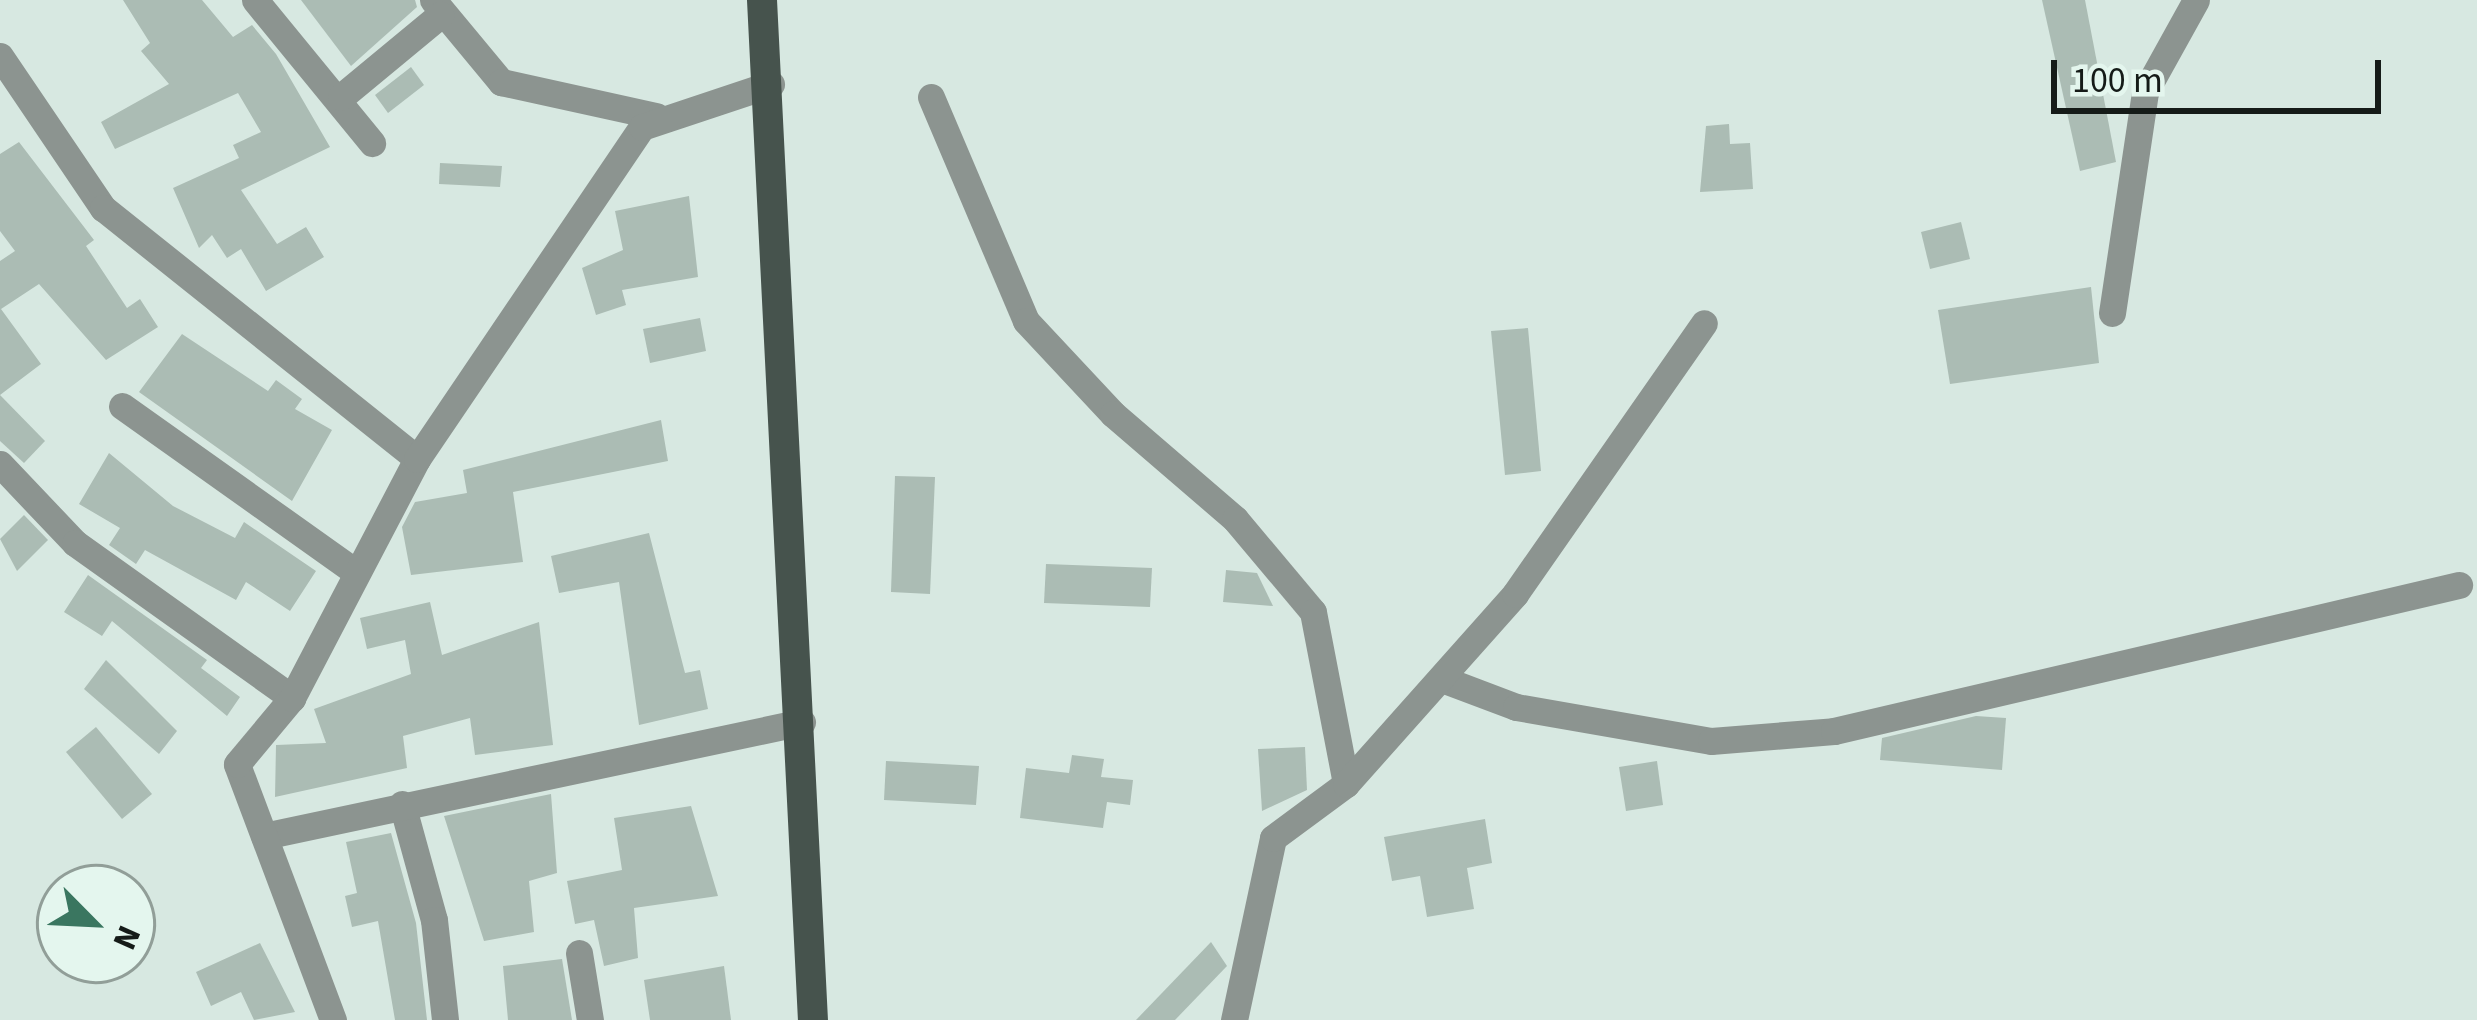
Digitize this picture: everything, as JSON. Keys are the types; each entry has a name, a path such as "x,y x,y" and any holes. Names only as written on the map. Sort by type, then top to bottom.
{"main road":[{"path":"762,0 771,84 813,1020"}],"street":[{"path":"255,0 340,97 373,143"},
{"path":"2112,313 2145,92 2196,0"},
{"path":"340,97 436,8 501,82 656,116 771,84"},
{"path":"0,56 104,208 417,459"},
{"path":"931,97 982,238 1027,321 1113,415 1235,519 1313,612 1346,784"},
{"path":"333,1020 237,764 292,698 353,570 417,459 595,187 656,116"},
{"path":"1234,1020 1273,838 1346,784 1515,594 1704,323"},
{"path":"122,406 353,570"},
{"path":"0,464 75,543 292,698"},
{"path":"1442,679 1516,706 1711,741 1834,731 2459,586"},
{"path":"264,836 802,722"},
{"path":"402,804 442,956 445,1020"},
{"path":"579,952 590,1020"}],"building":[{"path":"123,0 202,0 233,37 252,25 276,54 330,147 241,190 277,244 306,227 324,257 266,291 241,249 227,258 212,235 199,248 173,188 239,158 233,145 261,132 238,93 115,149 101,122 169,84 141,51 150,43"},
{"path":"301,0 415,0 417,7 351,66"},
{"path":"2042,0 2085,0 2116,162 2080,171"},
{"path":"411,67 424,85 388,113 375,95"},
{"path":"1729,124 1730,144 1750,143 1753,189 1700,192 1706,126"},
{"path":"19,142 94,240 86,246 127,308 140,299 158,327 106,360 39,284 1,309 41,364 0,395 0,261 15,251 0,231 0,154"},
{"path":"440,163 502,166 500,187 439,184"},
{"path":"689,196 698,277 622,290 626,305 596,315 582,268 623,250 615,211"},
{"path":"1961,222 1970,259 1930,269 1921,232"},
{"path":"2091,287 2099,363 1950,384 1938,310"},
{"path":"700,318 706,351 650,363 643,329"},
{"path":"1528,328 1541,471 1505,475 1491,331"},
{"path":"182,334 268,391 276,380 302,399 295,409 332,430 292,501 139,392"},
{"path":"0,395 45,441 24,463 0,441"},
{"path":"661,420 668,461 513,492 523,562 411,575 402,527 415,502 467,493 463,470"},
{"path":"109,453 173,506 235,538 244,522 316,571 290,611 246,582 236,600 145,550 136,564 109,545 120,528 79,504"},
{"path":"895,476 935,477 930,594 891,592"},
{"path":"24,515 48,540 17,571 0,539"},
{"path":"649,533 685,673 700,670 708,709 639,725 619,582 559,593 551,556"},
{"path":"1046,564 1152,568 1150,607 1044,603"},
{"path":"1226,570 1257,573 1273,606 1223,602"},
{"path":"88,575 207,660 201,668 240,697 227,716 112,621 102,636 64,612"},
{"path":"430,602 442,655 539,622 553,745 475,755 470,718 403,736 407,768 275,797 276,745 326,743 314,709 411,674 405,640 367,649 360,618"},
{"path":"106,660 177,731 159,754 84,689"},
{"path":"1976,716 2006,718 2002,770 1880,760 1882,738"},
{"path":"96,727 152,794 122,819 66,752"},
{"path":"1305,747 1307,790 1262,811 1258,749"},
{"path":"1072,755 1104,759 1101,777 1133,780 1130,805 1107,802 1103,828 1020,818 1026,768 1069,773"},
{"path":"886,761 979,766 976,805 884,800"},
{"path":"1657,761 1663,805 1626,811 1619,767"},
{"path":"551,794 557,873 529,881 534,932 484,941 444,816"},
{"path":"691,806 718,896 634,908 638,958 604,966 594,920 575,924 567,881 622,870 614,818"},
{"path":"1485,819 1492,863 1467,868 1474,909 1427,917 1420,876 1392,881 1384,837"},
{"path":"391,833 416,923 427,1020 395,1020 378,921 352,927 345,896 357,893 346,842"},
{"path":"1211,942 1227,966 1175,1020 1136,1020"},
{"path":"260,943 295,1012 254,1020 241,992 211,1006 196,972"},
{"path":"562,959 572,1020 508,1020 503,966"},
{"path":"724,966 731,1020 650,1020 644,980"}]}
